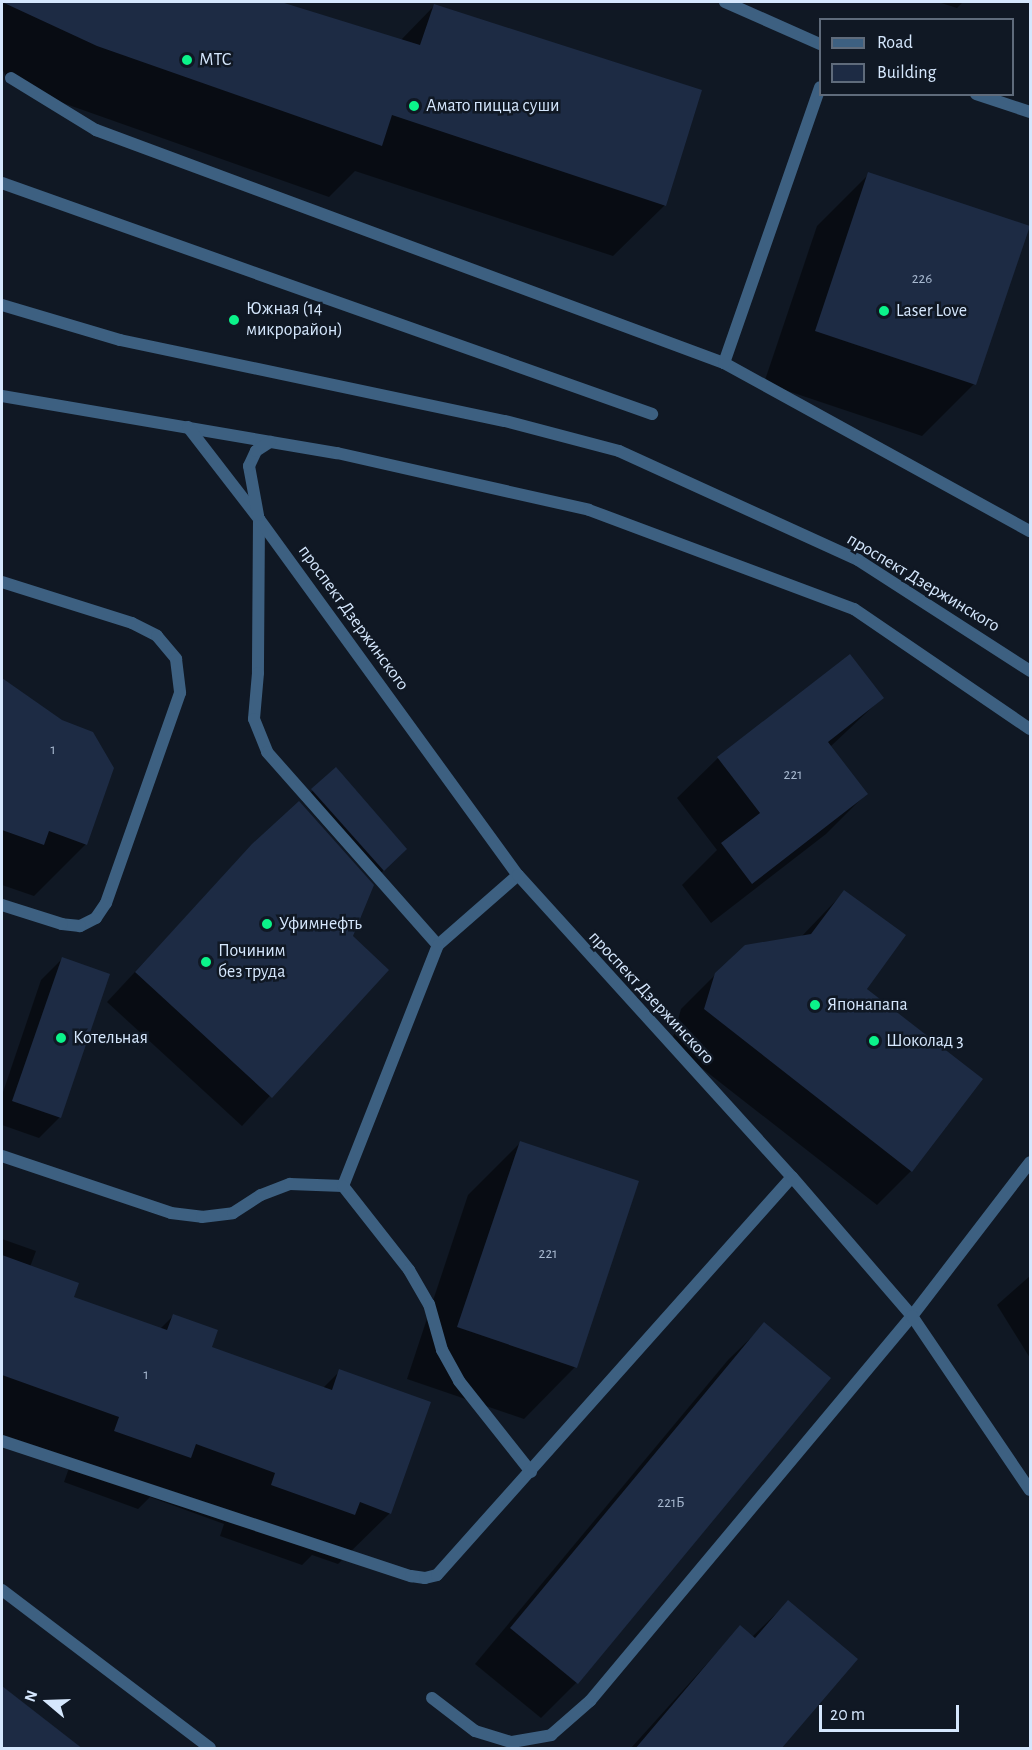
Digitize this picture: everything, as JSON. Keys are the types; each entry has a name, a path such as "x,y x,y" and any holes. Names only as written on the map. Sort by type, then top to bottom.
{"street":[{"path":"725,2 819,44"},
{"path":"11,78 96,130 724,363 1030,531"},
{"path":"724,363 819,90"},
{"path":"982,96 1030,112"},
{"path":"2,183 652,414"},
{"name":"проспект Дзержинского","path":"2,305 120,340 506,421 619,451 858,560 1030,671"},
{"path":"2,396 270,442 589,510 854,609 1030,729"},
{"name":"проспект Дзержинского","path":"188,428 259,519 518,875 581,949 792,1177 912,1316 1030,1490"},
{"path":"270,442 256,451 249,466 259,519 258,673 254,719 267,752 438,945"},
{"path":"2,582 132,623 157,636 176,659 180,693 106,903 96,918 80,926 62,924 2,905"},
{"path":"343,1186 438,945 518,875"},
{"path":"2,1156 171,1213 202,1217 233,1213 261,1195 290,1184 343,1186 409,1270 429,1304 442,1350 459,1381 531,1472"},
{"path":"432,1698 475,1731 512,1742 551,1734 590,1701 912,1316 1030,1162"},
{"path":"2,1441 425,1578 449,1565 792,1177"},
{"path":"2,1590 210,1749"}],"building":[{"path":"2,2 281,2 420,45 434,4 702,90 666,206 392,115 382,146 97,46"},
{"path":"868,172 1030,226 976,385 815,331"},
{"path":"850,654 884,698 828,742 868,794 752,884 721,843 760,813 717,757"},
{"path":"2,678 62,720 93,732 114,768 87,845 49,831 44,845 2,830"},
{"path":"336,767 407,849 384,871 311,789"},
{"path":"299,801 374,885 353,936 389,970 272,1098 135,972 252,844"},
{"path":"844,890 906,935 867,989 983,1079 912,1172 704,1009 715,973 745,945 811,934"},
{"name":"Котельная","path":"62,957 110,974 61,1118 12,1101"},
{"path":"520,1141 639,1181 577,1368 457,1327"},
{"path":"2,1255 79,1283 74,1297 167,1330 173,1314 218,1330 212,1347 332,1390 339,1369 431,1402 391,1514 360,1502 355,1515 271,1485 275,1473 196,1444 191,1458 114,1431 119,1417 2,1375"},
{"path":"764,1322 831,1378 578,1684 510,1628"},
{"path":"788,1600 858,1659 781,1749 635,1749 740,1625 755,1638"},
{"path":"2,1686 83,1749 2,1749"}],"place":[{"name":"МТС","path":"187,60"},
{"name":"Амато пицца суши","path":"414,106"},
{"name":"Laser Love","path":"884,311"},
{"name":"Южная (14 микрорайон)","path":"234,320"},
{"name":"Уфимнефть","path":"267,924"},
{"name":"Починим без труда","path":"206,962"},
{"name":"Японапапа","path":"815,1005"},
{"name":"Котельная","path":"61,1038"},
{"name":"Шоколад 3","path":"874,1041"}]}
